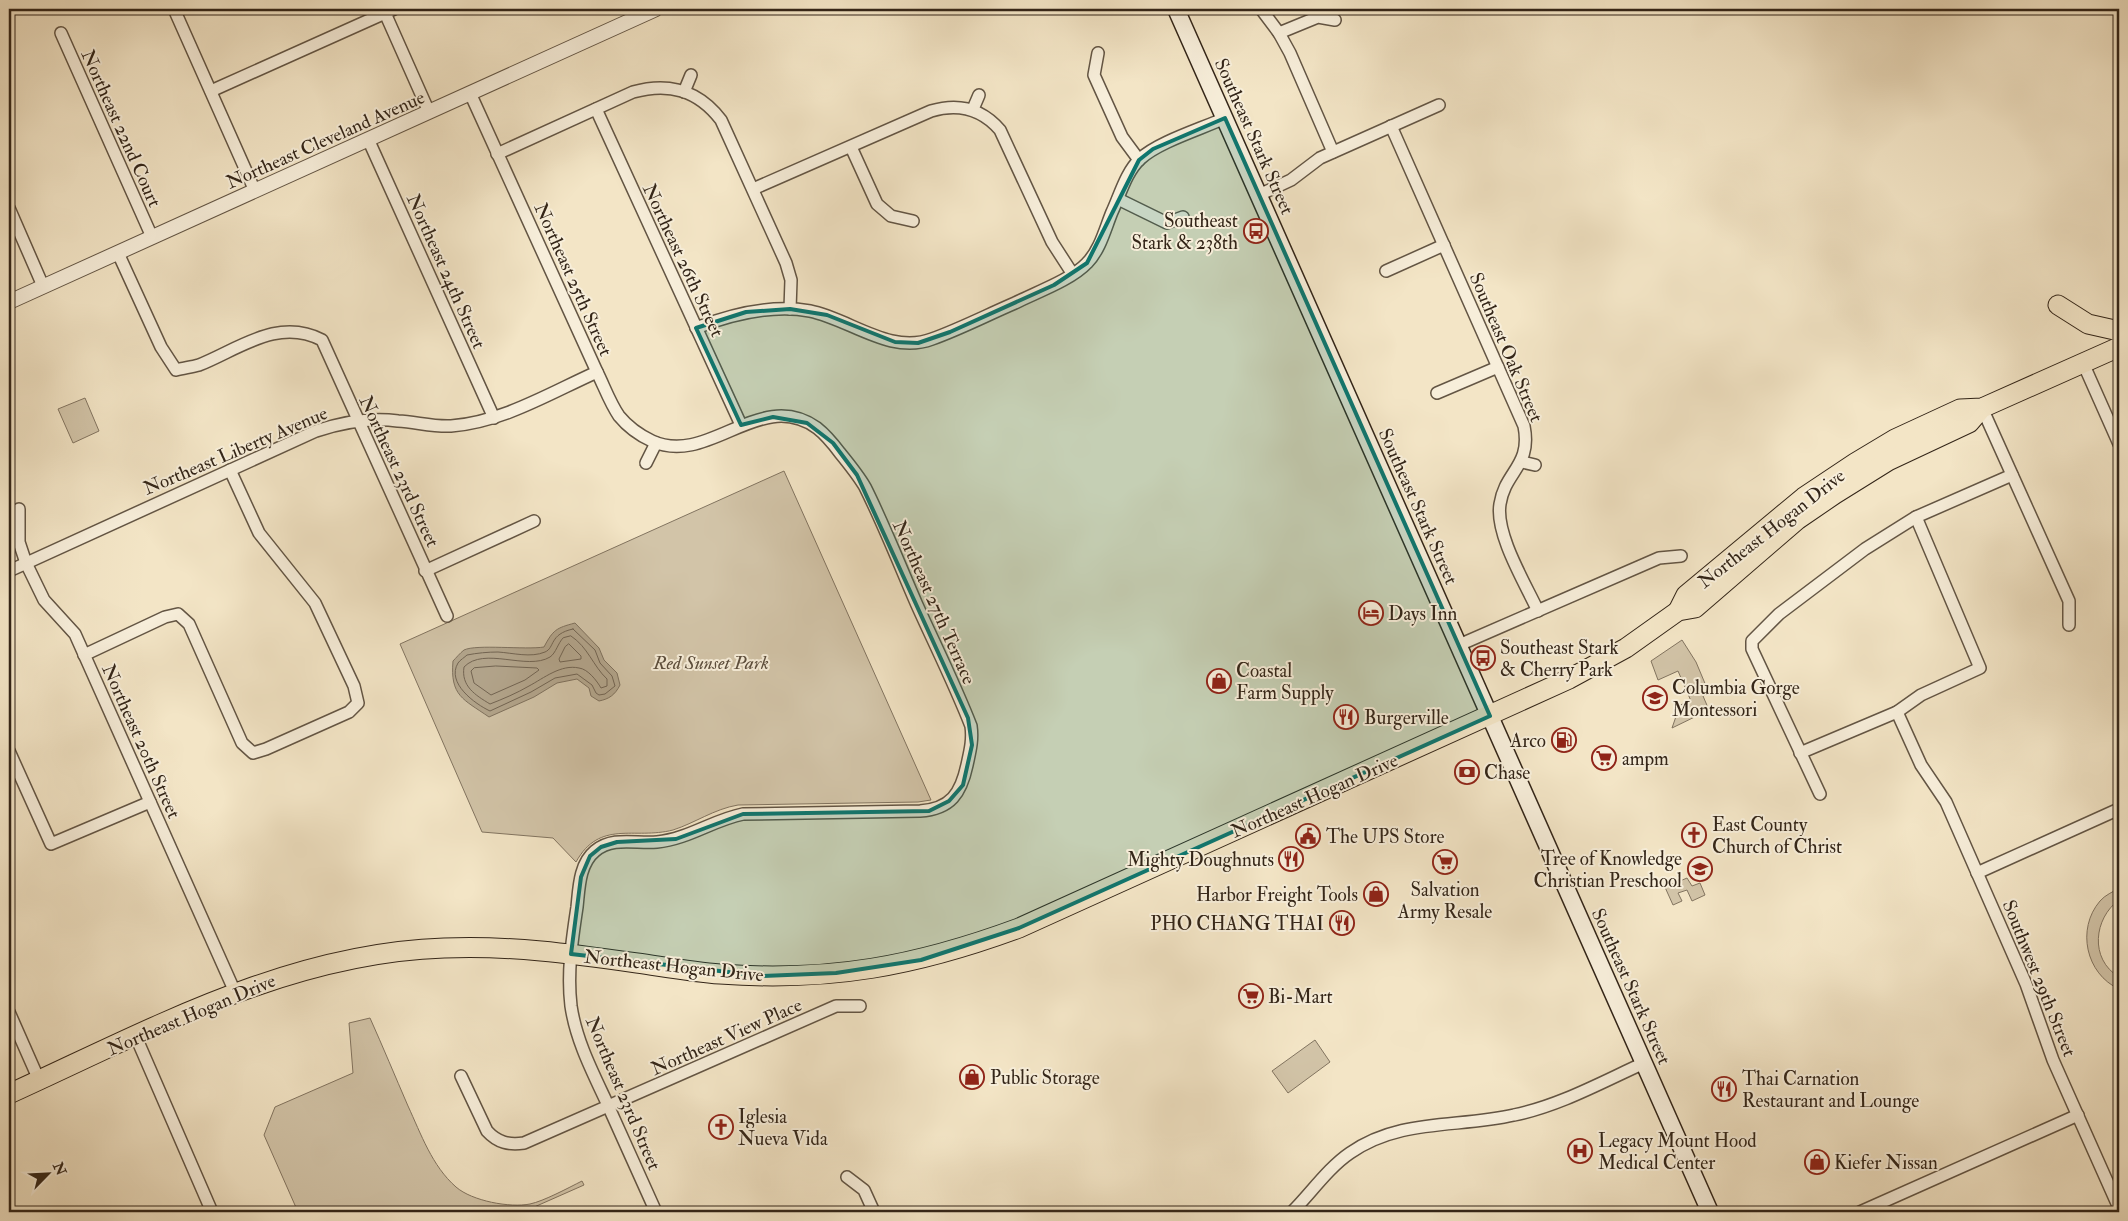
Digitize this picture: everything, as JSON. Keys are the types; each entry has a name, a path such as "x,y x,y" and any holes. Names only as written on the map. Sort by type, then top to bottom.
{"highway":[{"path":"2058,305 2088,324 2119,331"},
{"name":"Northeast Hogan Drive","path":"9,1094 235,992 287,974 332,962 408,950 477,947 571,954 717,974 818,975 868,970 937,955 1019,928 1490,716 1596,665 1639,639 1678,611 1686,595 1776,520 1831,478 1876,450 1960,409 1982,408 2119,347"}],"main road":[{"name":"Southeast Stark Street","path":"1176,9 1710,1212"}],"street":[{"path":"174,9 255,191"},
{"name":"Northeast Cleveland Avenue","path":"9,302 656,9"},
{"path":"1261,9 1279,33 1290,53 1333,152"},
{"path":"211,91 390,11 429,112"},
{"path":"1279,33 1318,16 1336,20"},
{"name":"Northeast 22nd Court","path":"61,32 152,237"},
{"path":"1098,53 1094,75 1122,137 1139,160"},
{"path":"684,92 691,76"},
{"path":"497,154 633,92 646,89 668,88 684,92 705,102 721,120 786,263 791,280 790,309"},
{"name":"Northeast 25th Street","path":"470,93 618,414 639,434 656,443"},
{"path":"973,109 979,95"},
{"path":"1259,195 1291,180 1320,158 1439,105"},
{"path":"753,188 931,111 954,106 973,109 1000,130 1052,242 1072,273"},
{"name":"Northeast 26th Street","path":"596,109 741,425"},
{"path":"696,328 722,318 746,312 790,309 827,315 895,342 918,343 950,332 1054,285 1087,263 1096,249 1128,177 1139,160 1153,149 1225,118"},
{"name":"Southeast Oak Street","path":"1391,126 1524,426 1527,438 1526,449 1522,462 1504,492 1500,503 1500,527 1538,611"},
{"name":"Northeast 24th Street","path":"368,139 494,418"},
{"path":"851,147 877,204 891,216 913,221"},
{"path":"1118,199 1167,223 1183,217"},
{"path":"9,208 43,286"},
{"path":"1386,271 1444,245"},
{"name":"Northeast 23rd Street","path":"118,253 161,347 176,370 197,366 263,336 278,332 309,334 322,340 447,616"},
{"path":"2083,363 2118,438"},
{"path":"1437,393 1498,367"},
{"name":"Northeast Liberty Avenue","path":"9,571 316,431 357,420 397,420 443,426 476,422 494,418 597,372"},
{"path":"1982,408 2069,601 2069,625"},
{"name":"Northeast 27th Terrace","path":"656,443 672,447 700,444 741,425 773,417 796,419 818,428 833,443 864,486 968,718 972,745 963,785"},
{"path":"646,463 656,443"},
{"path":"1522,462 1535,465"},
{"path":"84,655 165,617 178,614 189,624 242,743 253,752 266,749 349,712 358,703 354,686 315,603 259,533 230,470"},
{"path":"1820,794 1752,649 1752,641 1779,614 1865,549 1916,518 2012,475"},
{"name":"Northeast 20th Street","path":"20,510 19,542 26,563 44,600 69,626 84,655 235,992"},
{"path":"1800,753 1897,712 1921,695 1980,668 1916,518"},
{"path":"426,571 534,521"},
{"path":"1459,645 1659,558 1681,556"},
{"name":"Southwest 29th Street","path":"1897,712 1921,765 1946,802 2028,991 2053,1060 2119,1208"},
{"path":"9,751 51,844 150,802"},
{"name":"Northeast 23rd Street","path":"656,1212 608,1106 576,1028 571,1003 571,954 581,877 584,866 594,851 617,842 651,842 676,839 720,820 743,814 929,810 940,807 949,801 963,785"},
{"path":"1977,872 2119,809"},
{"name":"Northeast View Place","path":"461,1076 487,1131 493,1138 502,1143 514,1145 524,1143 621,1102 836,1006 860,1006"},
{"path":"9,1012 39,1080"},
{"path":"136,1037 212,1212"},
{"path":"1292,1212 1339,1162 1363,1144 1380,1136 1407,1128 1490,1120 1530,1111 1644,1063"},
{"path":"1860,1212 2078,1115"},
{"path":"847,1177 864,1190 874,1212"}],"highlighted area":[{"path":"1225,118 1490,716 1019,928 921,960 836,973 763,976 571,954 581,877 590,856 601,847 617,842 676,839 743,814 929,811 949,801 963,785 972,745 968,718 857,475 833,443 807,423 773,417 741,425 696,328 746,312 790,309 827,315 895,342 918,343 950,332 1054,285 1087,263 1139,160 1153,149"}],"green space":[{"path":"85,398 99,431 73,443 58,409"},
{"name":"Red Sunset Park","path":"784,471 931,800 918,802 738,805 673,830 607,836 596,840 585,849 576,862 553,838 482,832 400,644"},
{"path":"1682,640 1696,662 1709,693 1703,696 1709,710 1672,728 1680,705 1691,701 1678,671 1658,680 1651,661"},
{"path":"1687,878 1692,886 1700,883 1705,895 1692,901 1687,890 1678,893 1682,901 1673,905 1664,885 1671,882 1673,884"},
{"path":"2119,888 2119,900 2104,917 2098,939 2103,960 2109,969 2119,977 2119,989 2099,973 2092,962 2088,950 2087,937 2088,924 2100,901"},
{"path":"370,1018 428,1149 440,1169 456,1187 481,1200 522,1205 542,1200 582,1181 584,1185 527,1212 298,1212 264,1135 275,1107 353,1073 349,1023"},
{"path":"1315,1040 1330,1062 1288,1093 1272,1071"}],"water":[{"path":"575,623 599,648 604,660 617,673 620,685 609,698 599,701 591,696 589,688 577,679 557,683 534,697 489,717 465,701 456,689 453,661 464,650 479,647 544,647 556,630"}],"place":[{"name":"Southeast Stark & 238th","path":"1256,231"},
{"name":"Days Inn","path":"1371,613"},
{"name":"Southeast Stark & Cherry Park","path":"1483,658"},
{"name":"Coastal Farm Supply","path":"1219,681"},
{"name":"Columbia Gorge Montessori","path":"1655,698"},
{"name":"Burgerville","path":"1346,717"},
{"name":"Arco","path":"1564,740"},
{"name":"ampm","path":"1604,758"},
{"name":"Chase","path":"1467,772"},
{"name":"East County Church of Christ","path":"1694,835"},
{"name":"The UPS Store","path":"1308,836"},
{"name":"Mighty Doughnuts","path":"1291,859"},
{"name":"Salvation Army Resale","path":"1445,862"},
{"name":"Tree of Knowledge Christian Preschool","path":"1700,869"},
{"name":"Harbor Freight Tools","path":"1376,894"},
{"name":"PHO CHANG THAI","path":"1342,923"},
{"name":"Bi-Mart","path":"1251,996"},
{"name":"Public Storage","path":"972,1077"},
{"name":"Thai Carnation Restaurant and Lounge","path":"1724,1089"},
{"name":"Iglesia Nueva Vida","path":"721,1127"},
{"name":"Legacy Mount Hood Medical Center","path":"1580,1151"},
{"name":"Kiefer Nissan","path":"1817,1162"}]}
